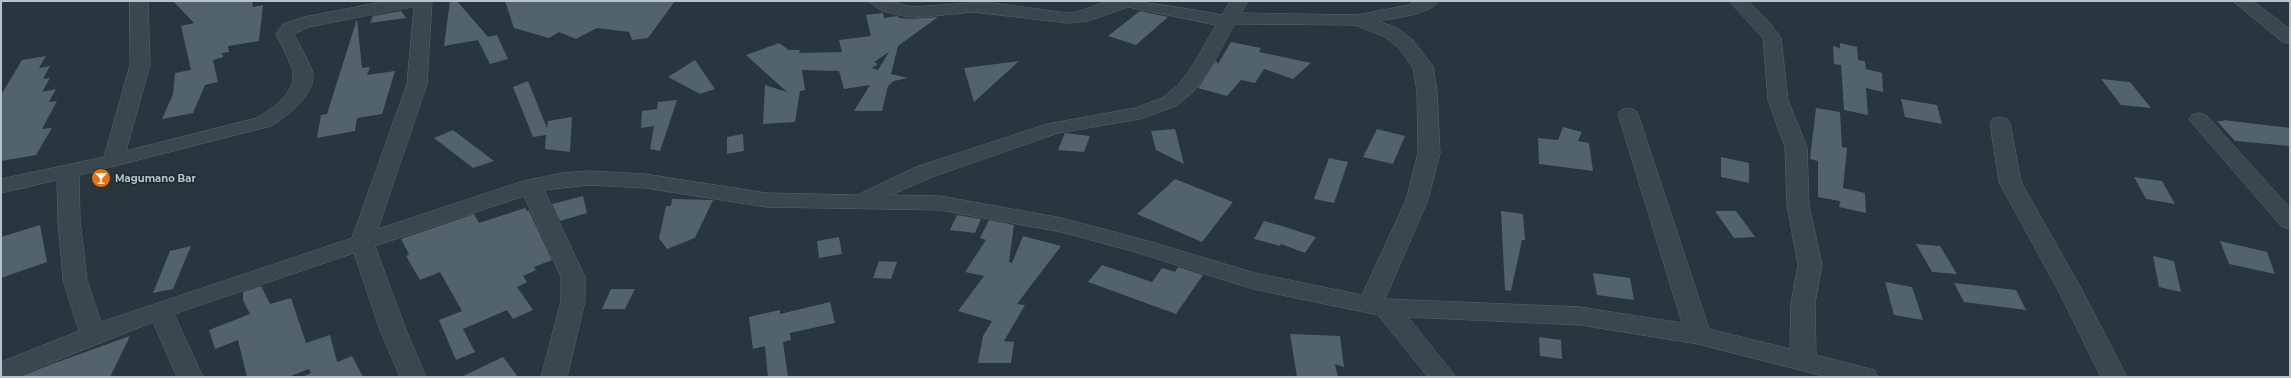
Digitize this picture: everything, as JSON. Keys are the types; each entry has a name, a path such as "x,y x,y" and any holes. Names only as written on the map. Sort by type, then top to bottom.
{"street":[{"path":"113,161 140,65 139,1"},
{"path":"1,186 68,172 264,122 290,102 299,89 303,74 285,34 289,28 304,22 416,1"},
{"path":"413,377 392,330 362,243 417,84 423,1"},
{"path":"877,1 901,11 918,13 972,7 1068,18 1082,17 1126,1 1228,20 1357,20 1414,9 1430,1"},
{"path":"859,200 924,172 1054,128 1140,113 1169,102 1186,88 1202,67 1239,1"},
{"path":"1738,1 1763,26 1772,38 1778,100 1796,147 1798,205 1810,265 1803,303 1803,360"},
{"path":"2242,1 2290,38"},
{"path":"1357,20 1390,32 1405,43 1423,66 1428,91 1429,153 1417,200 1378,307"},
{"path":"1628,114 1698,335"},
{"path":"2199,119 2290,222"},
{"path":"2000,124 2010,182 2070,290 2114,377"},
{"path":"68,172 75,280 93,335"},
{"path":"1,372 160,310 531,186 562,180 588,178 645,181 766,200 859,200 940,203 1062,225 1140,246 1253,281 1378,307 1580,316 1698,335 1803,360 1865,377"},
{"path":"531,186 573,277 574,301 554,377"},
{"path":"1378,307 1443,377"},
{"path":"160,310 190,377"}],"building":[{"path":"173,1 252,1 253,7 263,5 259,41 228,46 229,52 222,53 223,57 213,60 218,82 205,85 193,113 162,119 173,94 175,73 191,70 181,26 194,23"},
{"path":"450,1 457,1 488,37 497,35 508,59 490,64 478,40 444,46"},
{"path":"505,1 675,1 648,38 632,40 629,32 597,28 576,39 559,32 549,38 514,28"},
{"path":"401,11 406,18 370,23 373,16"},
{"path":"1140,11 1168,17 1136,45 1108,36"},
{"path":"883,13 884,18 898,16 899,18 912,19 938,17 898,46 891,74 908,78 894,81 888,86 882,111 854,111 870,85 844,89 839,71 802,70 805,90 800,91 795,122 763,124 765,85 787,92 746,55 779,43 789,50 800,50 799,53 842,52 839,40 871,36 866,15","holes":["889,52 878,70 872,68 878,64 874,62"]},
{"path":"357,19 362,68 370,67 367,75 395,71 382,114 357,118 355,131 317,138 321,115 327,114"},
{"path":"1231,42 1261,48 1259,52 1311,63 1293,79 1264,69 1255,83 1241,80 1227,96 1198,88 1216,61 1218,64"},
{"path":"1840,43 1857,47 1858,60 1865,61 1866,69 1882,73 1883,92 1866,88 1868,115 1844,110 1841,65 1834,64 1833,46 1840,48"},
{"path":"46,56 39,68 50,66 43,79 50,78 42,92 56,89 49,102 57,101 42,129 52,128 36,155 1,161 1,95 22,60"},
{"path":"695,60 715,89 700,94 668,77"},
{"path":"1019,61 974,102 964,68"},
{"path":"2101,79 2130,82 2151,108 2121,105"},
{"path":"528,81 547,128 548,121 572,117 570,152 545,149 546,135 533,137 513,87"},
{"path":"1901,99 1937,105 1942,124 1905,117"},
{"path":"677,100 660,151 650,149 654,126 641,128 642,111 657,109 658,102"},
{"path":"1816,108 1840,112 1842,147 1847,148 1843,188 1865,193 1866,213 1839,207 1840,201 1818,197 1818,161 1810,159"},
{"path":"2223,120 2290,128 2290,146 2235,141 2217,121 2224,121"},
{"path":"1563,127 1582,132 1578,141 1589,143 1593,171 1539,164 1538,138 1558,140"},
{"path":"1175,129 1184,164 1156,150 1151,131"},
{"path":"1377,129 1405,136 1393,164 1363,157"},
{"path":"453,130 494,161 473,168 434,138"},
{"path":"1065,133 1090,136 1084,152 1058,150"},
{"path":"743,134 744,151 727,154 727,137"},
{"path":"1721,157 1749,163 1749,183 1721,177"},
{"path":"1329,158 1348,162 1334,203 1314,199"},
{"path":"2134,177 2162,181 2175,204 2146,199"},
{"path":"1175,179 1233,202 1202,242 1137,214"},
{"path":"583,196 587,213 560,221 552,204"},
{"path":"672,199 713,200 695,238 667,249 659,238 666,206 671,206"},
{"path":"525,208 529,211 552,260 534,267 536,270 523,276 527,282 517,287 533,310 513,319 507,310 463,329 475,352 456,360 439,320 462,311 440,272 420,280 406,256 409,254 401,239 474,214 479,223"},
{"path":"1501,211 1523,214 1525,240 1522,240 1511,291 1505,290"},
{"path":"1715,211 1736,211 1755,237 1734,238"},
{"path":"957,215 981,219 975,233 950,230"},
{"path":"989,220 1014,225 1009,262 1012,263 1023,236 1061,246 1017,304 1025,305 1004,341 1014,342 1011,363 978,363 983,336 992,321 958,311 984,276 965,272 986,240 980,238"},
{"path":"1264,221 1316,237 1305,253 1281,244 1280,246 1254,239"},
{"path":"40,225 47,262 1,278 1,237"},
{"path":"839,237 842,254 819,258 817,241"},
{"path":"2220,241 2267,252 2275,274 2229,264"},
{"path":"1916,244 1940,246 1957,274 1932,272"},
{"path":"191,246 173,289 153,293 170,251"},
{"path":"2153,256 2174,261 2181,292 2159,287"},
{"path":"879,261 897,262 891,279 873,278"},
{"path":"1102,265 1152,282 1162,268 1175,272 1178,267 1203,275 1176,314 1088,282"},
{"path":"1593,273 1630,278 1634,300 1597,295"},
{"path":"1885,282 1912,287 1923,320 1894,315"},
{"path":"1954,283 2016,290 2026,310 1964,302"},
{"path":"261,286 270,304 291,298 306,343 330,335 337,362 352,356 363,377 302,377 311,373 309,369 288,377 247,377 238,340 215,349 209,330 250,314 243,300 243,292"},
{"path":"611,289 635,289 625,309 602,309"},
{"path":"830,302 835,323 790,333 791,340 783,342 788,377 768,377 765,346 753,349 749,317 780,310 780,314"},
{"path":"1290,334 1340,336 1344,367 1335,364 1338,377 1297,377"},
{"path":"130,336 110,377 19,377 52,364"},
{"path":"1539,337 1561,340 1562,359 1540,356"},
{"path":"503,357 518,377 461,377"}],"place":[{"name":"Magumano Bar","path":"101,178"}]}
